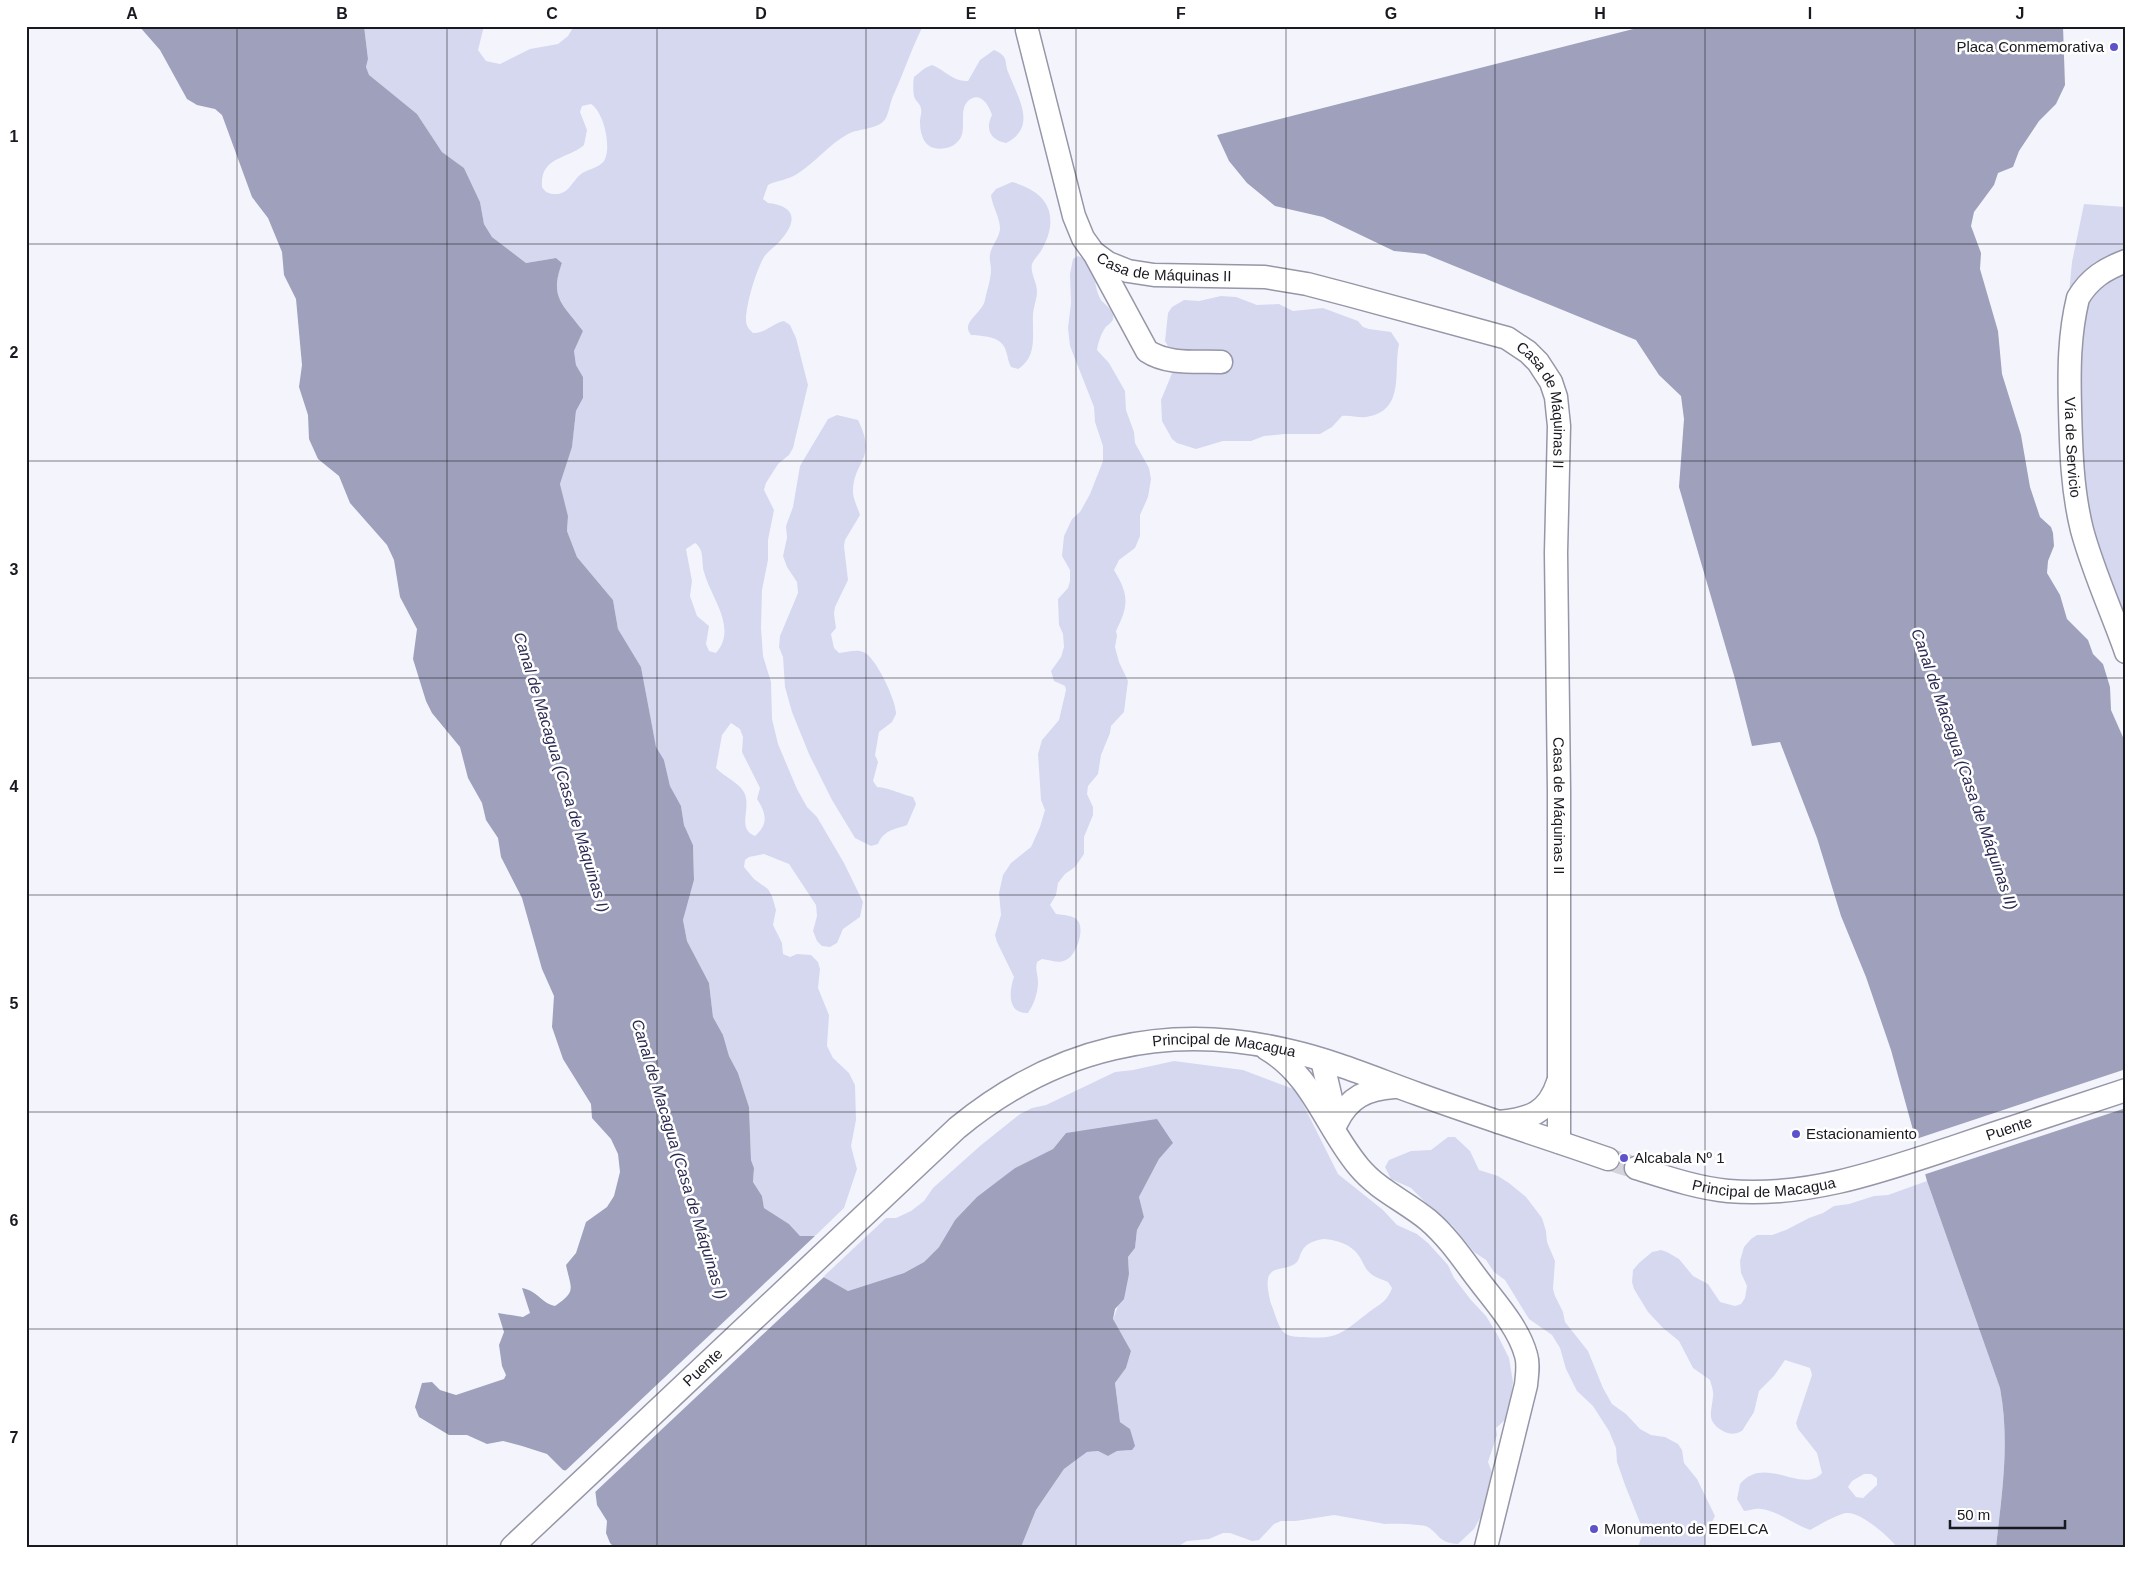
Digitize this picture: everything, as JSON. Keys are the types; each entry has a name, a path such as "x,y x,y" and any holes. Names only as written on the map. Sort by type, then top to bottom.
{"street":[{"name":"Casa de Máquinas II","path":"1028,30 1074,216 1093,252 1108,263 1128,271 1154,275 1283,279 1494,333 1517,343 1528,352 1538,362 1551,382 1558,403 1559,426 1556,552 1559,791 1558,1142"},
{"path":"1093,252 1147,351 1156,357 1167,360 1221,362"},
{"name":"Vía de Servicio","path":"2126,261 2098,274 2078,298 2074,313 2069,364 2072,474 2079,516 2088,549 2126,652"},
{"name":"Principal de Macagua","path":"875,1205 978,1111 1021,1084 1071,1060 1127,1044 1156,1040 1224,1040 1259,1044 1322,1060 1608,1159"},
{"path":"1259,1044 1278,1056 1299,1075 1344,1145 1360,1168 1374,1183 1430,1222 1458,1253 1503,1312 1526,1356 1528,1368 1526,1385 1486,1547"},
{"path":"1322,1060 1344,1145"},
{"path":"1497,1122 1536,1114 1547,1105 1559,1081"},
{"path":"1337,1122 1348,1103 1356,1096 1372,1089 1396,1087"},
{"name":"Puente","path":"1893,1167 2126,1090"},
{"name":"Principal de Macagua","path":"1636,1168 1706,1187 1727,1191 1756,1192 1814,1187 1893,1167"},
{"name":"Puente","path":"512,1547 875,1205"}],"shaded area":[{"path":"364,26 484,26 478,50 486,61 500,64 530,49 558,44 568,36 574,26 923,26 883,122 874,127 848,134 797,174 768,185 763,199 768,203 784,207 789,211 791,216 790,227 761,263 746,313 747,324 753,333 761,332 784,321 790,325 796,338 808,385 793,448 789,455 778,464 766,483 764,490 774,510 762,590 761,628 763,656 771,682 772,719 778,744 797,789 807,807 817,817 844,863 863,902 860,917 843,929 837,943 830,947 822,946 817,941 813,931 817,916 816,905 789,864 764,854 749,857 745,860 744,867 754,879 768,889 772,896 776,910 773,925 782,943 783,954 790,957 797,954 811,955 818,962 820,969 818,988 829,1015 827,1046 833,1058 849,1073 855,1085 856,1120 851,1146 857,1169 844,1208 815,1236 800,1236 789,1224 764,1208 762,1196 753,1182 754,1168 751,1160 749,1107 723,1035 713,1017 709,983 687,941 683,920 694,880 693,845 684,825 681,806 670,786 664,760 656,748 641,667 618,629 613,600 577,557 567,531 568,516 560,484 572,446 576,411 583,398 583,377 576,365 574,351 583,331 560,300 557,285 562,263 556,258 526,263 492,237 484,224 480,202 464,168 442,152 417,114 369,76 366,67 368,59","holes":["591,104 600,114 607,139 604,161 581,174 563,192 550,194 542,187 545,169 556,160 584,145 587,130 580,112 582,106","695,543 700,549 707,582 724,623 722,643 716,653 709,651 706,644 709,626 697,616 690,596 692,581 686,549","731,723 740,729 743,737 742,752 760,788 757,799 765,818 762,827 755,836 750,833 745,825 747,803 745,793 716,768 722,735"]},
{"path":"994,50 1004,57 1007,70 1020,102 1023,112 1021,129 1016,136 1006,143 993,137 989,129 991,111 983,100 976,97 972,98 965,105 963,128 958,141 953,146 946,148 939,149 929,146 921,133 921,110 914,96 914,77 932,65 953,78 968,81 980,60"},
{"path":"1012,182 1035,192 1044,200 1050,216 1046,242 1032,264 1037,291 1033,314 1033,344 1029,358 1018,369 1011,367 1001,342 992,338 971,335 968,330 970,322 980,310 985,300 991,273 990,254 1000,229 991,195 996,189"},
{"path":"2084,204 2126,207 2126,254 2068,304 2072,262"},
{"path":"1078,256 1089,264 1098,294 1113,313 1111,323 1104,330 1097,350 1109,363 1125,391 1126,410 1134,432 1135,443 1149,468 1151,479 1148,497 1140,515 1140,536 1135,548 1119,560 1114,570 1125,593 1126,600 1116,631 1115,647 1119,662 1128,681 1124,712 1111,726 1101,755 1098,774 1088,786 1087,794 1093,807 1093,815 1084,837 1084,854 1075,867 1065,874 1058,883 1056,895 1050,905 1056,914 1068,916 1078,921 1080,936 1070,958 1057,962 1042,959 1037,962 1037,990 1034,1002 1028,1013 1016,1010 1013,1006 1011,989 1014,977 995,935 1001,915 999,893 1003,875 1011,863 1031,847 1045,810 1041,800 1038,754 1042,740 1059,720 1066,690 1065,686 1054,681 1051,671 1061,657 1064,647 1063,634 1059,625 1058,599 1068,588 1070,570 1062,556 1064,536 1072,519 1080,512 1090,494 1103,461 1103,446 1095,422 1094,407 1070,346 1068,328 1071,303 1070,274 1073,259"},
{"path":"2126,268 2126,637 2097,555 2078,454 2077,368 2088,294"},
{"path":"1221,296 1236,297 1257,305 1279,304 1293,311 1323,308 1358,321 1363,327 1391,332 1399,344 1395,389 1387,407 1379,413 1366,417 1342,416 1332,427 1320,434 1264,436 1251,441 1223,441 1196,449 1177,443 1172,439 1162,421 1161,400 1175,366 1175,359 1165,341 1168,313 1172,307 1184,300 1199,301"},
{"path":"837,415 858,420 864,433 866,444 863,459 854,481 853,492 860,515 845,540 848,580 835,607 836,628 831,634 834,648 839,653 861,651 868,655 879,670 893,700 896,714 892,722 879,732 875,755 878,762 873,781 877,787 913,797 916,804 907,825 889,831 880,839 878,844 871,846 855,838 832,800 809,754 792,712 785,687 783,657 779,647 780,636 798,593 797,582 787,567 783,556 787,538 786,526 793,507 800,466 828,419"},
{"path":"1174,1061 1243,1070 1296,1090 1338,1174 1383,1210 1397,1225 1417,1234 1428,1243 1448,1265 1454,1278 1486,1316 1509,1358 1513,1382 1509,1412 1506,1419 1496,1428 1497,1435 1488,1462 1493,1475 1488,1504 1474,1529 1458,1544 1443,1540 1425,1526 1385,1524 1334,1515 1296,1521 1281,1521 1274,1524 1259,1540 1252,1541 1230,1533 1223,1533 1209,1539 1187,1541 1177,1547 1021,1547 1036,1510 1064,1469 1087,1452 1098,1451 1108,1456 1117,1451 1132,1450 1130,1429 1120,1422 1115,1383 1126,1368 1131,1351 1113,1320 1129,1274 1128,1257 1135,1248 1137,1230 1144,1217 1139,1197 1159,1159 1173,1143 1066,1133 1053,1149 1015,1168 955,1220 939,1247 924,1262 904,1273 848,1291 823,1277 886,1218 896,1218 911,1211 924,1201 933,1188 980,1146 1020,1114 1032,1108 1046,1105 1115,1072","holes":["1324,1239 1343,1243 1352,1248 1368,1271 1388,1282 1392,1288 1388,1297 1383,1302 1340,1333 1333,1336 1316,1338 1288,1335 1283,1332 1271,1304 1268,1288 1270,1274 1276,1270 1291,1266 1298,1261 1301,1252 1308,1244"]},
{"path":"1448,1137 1455,1137 1470,1151 1479,1170 1498,1176 1526,1197 1542,1218 1547,1242 1555,1261 1553,1289 1563,1312 1565,1322 1588,1351 1603,1388 1612,1404 1626,1414 1640,1429 1651,1435 1665,1437 1678,1444 1682,1450 1684,1463 1697,1479 1715,1516 1705,1536 1705,1547 1638,1547 1642,1535 1641,1525 1617,1462 1616,1448 1609,1431 1593,1406 1577,1391 1566,1369 1560,1348 1552,1335 1529,1319 1505,1280 1494,1272 1486,1260 1474,1252 1452,1225 1440,1217 1411,1188 1391,1179 1385,1167 1389,1160 1411,1151 1431,1150"},
{"path":"1927,1181 2000,1388 2005,1448 2003,1487 1996,1547 1897,1547 1873,1525 1852,1513 1837,1516 1810,1530 1767,1510 1744,1511 1737,1499 1740,1484 1750,1476 1772,1473 1804,1480 1814,1479 1822,1473 1817,1453 1798,1429 1796,1423 1812,1375 1810,1368 1785,1360 1774,1376 1759,1391 1754,1412 1742,1431 1733,1434 1726,1432 1717,1427 1712,1420 1713,1390 1710,1380 1693,1368 1679,1341 1648,1312 1634,1289 1632,1282 1633,1270 1652,1252 1661,1250 1679,1259 1693,1276 1708,1284 1720,1302 1735,1306 1741,1304 1745,1298 1747,1286 1741,1273 1740,1261 1744,1247 1751,1239 1757,1235 1772,1235 1786,1230 1834,1206 1849,1204 1874,1196 1888,1195","holes":["1864,1474 1871,1474 1877,1478 1877,1485 1863,1498 1856,1497 1848,1487 1852,1481"]}],"water":[{"name":"Canal de Macagua (Casa de Máquinas I)","path":"139,26 364,26 368,59 366,67 369,75 417,114 442,152 464,168 480,202 484,224 492,237 526,263 556,258 562,263 557,285 560,300 583,331 574,351 576,365 583,377 583,398 576,411 572,447 560,484 568,516 567,531 577,557 613,600 618,629 641,667 656,747 664,760 670,786 681,806 684,825 693,845 694,880 683,920 687,941 709,983 713,1017 723,1035 749,1107 751,1160 754,1168 753,1182 762,1196 764,1208 789,1224 800,1236 815,1236 820,1275 848,1291 904,1273 924,1262 939,1247 955,1220 977,1197 1015,1168 1053,1149 1066,1133 1157,1119 1173,1143 1159,1159 1139,1197 1144,1217 1137,1230 1135,1248 1128,1257 1129,1274 1124,1299 1115,1309 1113,1319 1131,1351 1126,1368 1115,1383 1120,1422 1130,1429 1135,1446 1132,1450 1117,1451 1108,1456 1098,1451 1087,1452 1064,1469 1036,1510 1021,1547 614,1547 606,1533 607,1521 597,1505 595,1489 586,1475 563,1470 547,1454 522,1446 503,1441 487,1444 467,1435 449,1435 419,1417 415,1407 422,1383 432,1382 440,1390 456,1395 504,1379 506,1375 502,1366 499,1345 504,1332 498,1313 523,1317 530,1313 522,1288 555,1306 567,1297 571,1285 566,1265 576,1253 586,1222 607,1207 614,1196 620,1172 618,1154 611,1139 592,1118 591,1104 563,1059 552,1027 554,996 542,969 522,898 501,857 498,838 486,820 482,803 468,778 460,747 432,713 426,701 413,659 417,629 400,597 394,560 387,545 350,503 339,476 318,459 309,439 308,415 299,387 302,365 296,299 284,275 282,252 268,218 252,197 222,115 215,109 197,105 187,99 160,50"},
{"name":"Canal de Macagua (Casa de Máquinas II)","path":"1645,26 2063,26 2065,85 2056,104 2039,121 2019,151 2013,167 1998,173 1994,185 1974,212 1971,226 1981,253 1980,269 1998,331 2002,374 2021,435 2030,487 2040,517 2051,527 2053,533 2054,546 2048,561 2047,573 2060,595 2067,619 2088,640 2093,654 2103,664 2110,687 2111,710 2126,744 2126,1547 1996,1547 2003,1487 2005,1448 2000,1388 1927,1181 1891,1050 1866,977 1841,916 1817,838 1780,742 1752,746 1735,679 1679,487 1684,419 1681,396 1659,375 1636,340 1425,254 1394,251 1323,217 1275,206 1247,183 1229,161 1217,135"}],"pier":[{"path":"2126,1069 2126,1108 1923,1175 1913,1140"},
{"path":"816,1235 821,1240 822,1274 825,1276 593,1494 584,1477 563,1473"}],"tunnel":[{"path":"1608,1159 1636,1168"}],"place":[{"name":"Placa Conmemorativa","path":"2114,47"},
{"name":"Estacionamiento","path":"1796,1134"},
{"name":"Alcabala Nº 1","path":"1624,1158"},
{"name":"Monumento de EDELCA","path":"1594,1529"}]}
